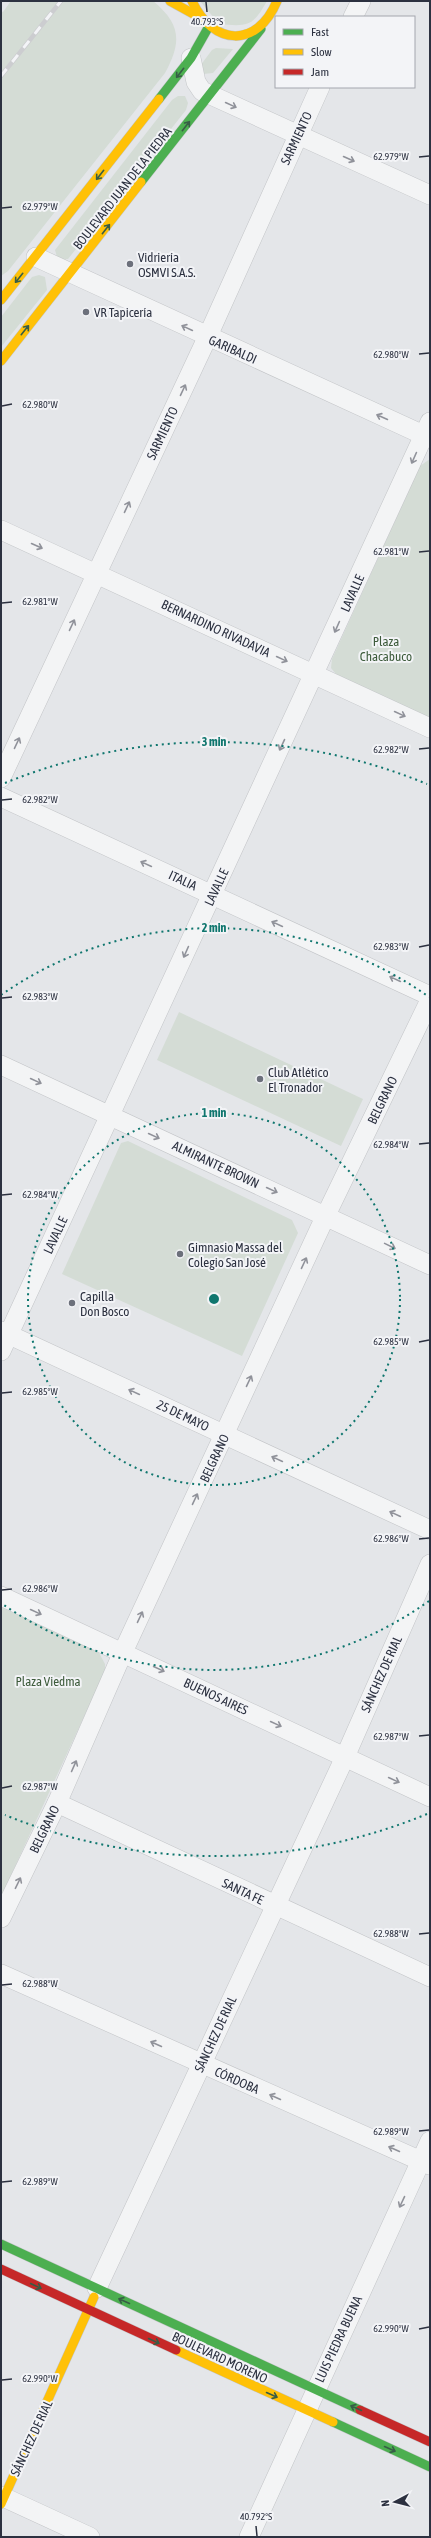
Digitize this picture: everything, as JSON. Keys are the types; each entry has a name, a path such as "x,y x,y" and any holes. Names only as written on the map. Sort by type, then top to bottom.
{"main road":[{"path":"170,1 199,17"},
{"path":"192,1 199,17 208,28 227,37 240,36 261,29"},
{"name":"BOULEVARD JUAN DE LA PIEDRA","path":"1,361 71,274 273,14 277,1"},
{"name":"BOULEVARD JUAN DE LA PIEDRA","path":"1,300 191,58 208,28"},
{"name":"BOULEVARD MORENO","path":"1,2244 430,2442"},
{"name":"BOULEVARD MORENO","path":"1,2269 89,2311 430,2467"},
{"name":"SÁNCHEZ DE RIAL","path":"2,2499 89,2311 97,2288"}],"street":[{"path":"354,16 361,1"},
{"path":"191,58 196,82 202,91 430,196"},
{"name":"SARMIENTO","path":"1,778 96,573 208,338 297,135 320,88"},
{"name":"GARIBALDI","path":"36,257 208,338 428,432"},
{"name":"LAVALLE","path":"4,1339 111,1116 212,894 428,432"},
{"name":"BERNARDINO RIVADAVIA","path":"1,530 430,728"},
{"name":"ITALIA","path":"1,797 430,996"},
{"name":"BELGRANO","path":"1,1918 57,1803 123,1652 326,1215 430,1000"},
{"name":"ALMIRANTE BROWN","path":"1,1065 326,1215 430,1265"},
{"name":"25 DE MAYO","path":"4,1339 225,1434 430,1530"},
{"name":"SÁNCHEZ DE RIAL","path":"97,2288 274,1905 345,1757 430,1564"},
{"name":"BUENOS AIRES","path":"1,1596 430,1797"},
{"name":"SANTA FE","path":"57,1803 274,1905 430,1976"},
{"name":"CÓRDOBA","path":"1,1974 201,2065 425,2162"},
{"name":"LUIS PIEDRA BUENA","path":"249,2537 315,2390 425,2162 430,2141"},
{"path":"2,2499 90,2537"}],"green space":[{"path":"11,1 153,1 162,9 174,26 176,43 171,62 165,73 8,271 1,276 1,11 3,12"},
{"path":"200,1 267,1 258,16 253,20 243,25 237,25 219,24"},
{"path":"216,48 233,49 213,73 203,74 200,66 212,50"},
{"path":"178,96 185,96 188,103 186,110 68,259 58,260 55,250 172,100"},
{"path":"39,275 45,277 47,290 1,347 1,317 32,277"},
{"name":"Plaza Chacabuco","path":"430,459 430,719 336,674 331,668 332,659 420,466"},
{"name":"Club Atlético El Tronador","path":"179,1012 363,1099 341,1146 157,1060"},
{"name":"Gimnasio Massa del Colegio San José","path":"128,1141 292,1220 298,1233 242,1356 62,1274 121,1143"},
{"name":"Plaza Viedma","path":"1,1607 98,1651 105,1664 105,1671 1,1897"}],"railway":[{"path":"1,76 61,1"}],"traffic: fast":[{"path":"159,99 191,58 208,28"},
{"path":"141,182 261,29"},
{"path":"1,2244 360,2410"},
{"path":"333,2422 430,2467"}],"traffic: slow":[{"path":"170,1 199,17"},
{"path":"192,1 201,16 211,27 223,33 235,36 247,34 258,28 268,17 277,1"},
{"path":"1,300 159,99"},
{"path":"1,361 141,182"},
{"path":"1,2504 94,2297"},
{"path":"176,2350 333,2422"}],"traffic: jam":[{"path":"1,2269 176,2350"},
{"path":"360,2410 430,2442"}],"place":[{"name":"Vidriería OSMVI S.A.S.","path":"130,264"},
{"name":"VR Tapicería","path":"86,312"},
{"name":"Club Atlético El Tronador","path":"260,1079"},
{"name":"Gimnasio Massa del Colegio San José","path":"180,1254"},
{"name":"Capilla Don Bosco","path":"72,1303"}]}
